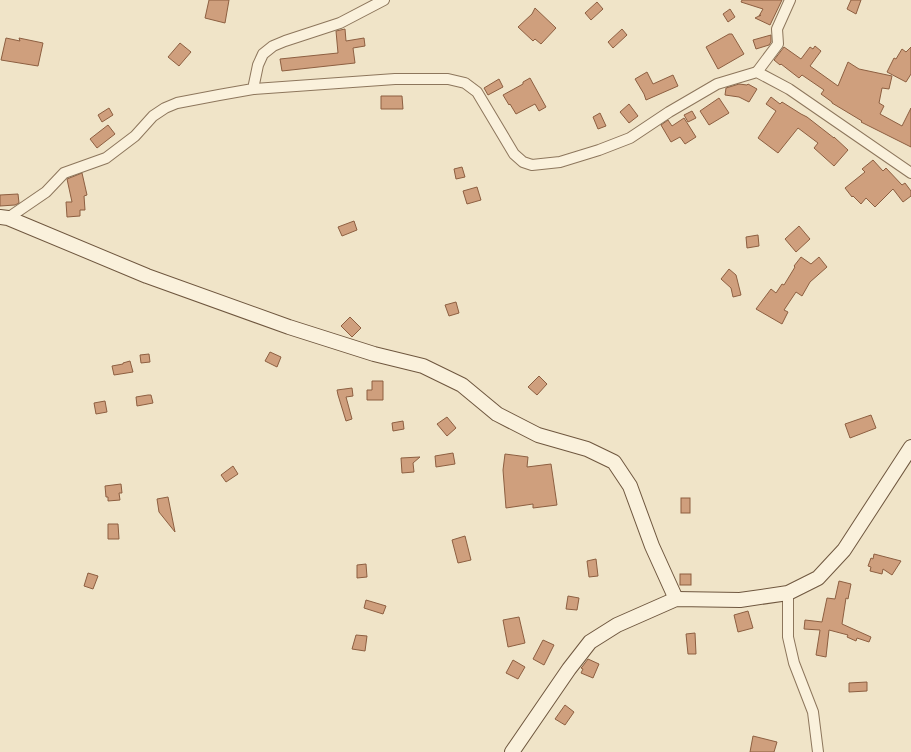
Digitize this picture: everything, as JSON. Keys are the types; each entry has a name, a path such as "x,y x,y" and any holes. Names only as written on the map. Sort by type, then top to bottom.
{"street":[{"path":"253,89 262,54 273,46 340,22 384,0"},
{"path":"4,218 46,192 64,173 106,158 134,136 153,116 165,108 177,103 253,89 395,79 448,79 465,83 477,92 514,154 523,162 532,166 560,162 599,150 630,138 669,112 717,84 758,72 778,44 776,28 790,0"},
{"path":"758,72 789,89 911,173"},
{"path":"4,218 146,276 289,327 374,354 423,366 462,385 497,414 538,435 587,449 614,462 630,486 652,546 676,599"},
{"path":"512,752 569,669 590,642 617,625 676,599 740,600 788,593 818,578 844,550 911,447"},
{"path":"788,593 788,637 794,663 813,712 818,752"}],"building":[{"path":"209,0 229,0 225,23 205,18"},
{"path":"742,0 782,0 770,25 755,18 759,16 763,9 741,2"},
{"path":"851,0 861,0 856,14 847,9"},
{"path":"597,2 603,9 591,20 585,13"},
{"path":"535,8 556,28 541,44 535,39 533,41 518,27 532,14"},
{"path":"730,9 735,17 728,22 723,14"},
{"path":"345,29 346,41 364,38 365,46 353,48 355,63 282,71 280,59 338,53 336,31"},
{"path":"622,29 627,35 613,48 608,42"},
{"path":"729,34 732,34 744,54 718,69 706,47"},
{"path":"771,35 771,42 769,45 756,49 753,40"},
{"path":"6,38 20,41 19,38 43,43 38,66 1,60"},
{"path":"180,43 191,52 179,66 168,57"},
{"path":"815,46 821,51 810,66 838,86 848,62 859,69 892,76 889,89 882,88 879,103 884,106 880,114 902,126 911,108 911,147 861,122 862,121 832,103 821,94 824,90 802,75 799,78 774,60 784,47 801,59 810,47 813,49"},
{"path":"911,47 911,74 906,82 887,72 894,58 896,59 902,49 906,52"},
{"path":"647,72 653,84 673,75 678,86 646,100 635,79"},
{"path":"530,78 546,107 539,111 535,104 516,114 503,95 523,84 523,82"},
{"path":"499,79 503,87 488,95 484,88"},
{"path":"739,84 748,84 757,89 749,102 739,97 725,95 726,88"},
{"path":"381,96 402,96 403,109 381,109"},
{"path":"771,97 780,104 782,102 807,117 834,137 848,150 834,166 814,148 818,143 798,128 778,153 758,138 776,111 766,104"},
{"path":"719,98 729,113 709,125 700,111"},
{"path":"629,104 638,116 629,123 620,112"},
{"path":"109,108 113,115 102,122 98,115"},
{"path":"692,111 696,118 688,122 684,115"},
{"path":"600,113 606,126 598,129 593,117"},
{"path":"684,118 696,137 685,144 680,137 671,142 661,125 668,120 672,126"},
{"path":"108,125 115,134 97,148 90,139"},
{"path":"873,160 883,171 886,168 902,185 905,183 911,191 911,196 903,202 893,189 875,207 866,198 861,204 853,196 852,197 845,188 865,172 862,169"},
{"path":"462,167 465,177 456,179 454,169"},
{"path":"82,173 87,195 84,196 85,210 80,210 80,216 67,217 66,202 72,202 67,179"},
{"path":"477,187 481,200 467,204 463,191"},
{"path":"18,194 19,203 15,205 0,206 0,195"},
{"path":"354,221 357,230 342,236 338,227"},
{"path":"799,226 810,239 796,252 785,239"},
{"path":"758,235 759,246 747,248 746,237"},
{"path":"801,257 811,264 819,257 827,267 810,282 802,296 796,292 784,310 788,312 782,324 756,309 771,289 776,293 782,284 784,285 795,267 794,266"},
{"path":"729,269 736,275 741,295 733,297 731,288 721,279"},
{"path":"456,302 459,313 449,316 445,305"},
{"path":"350,317 361,328 352,337 341,326"},
{"path":"270,352 281,357 277,367 265,361"},
{"path":"149,354 150,362 141,363 140,355"},
{"path":"130,361 133,372 114,375 112,366"},
{"path":"539,376 547,384 537,395 528,387"},
{"path":"372,381 383,381 383,400 367,400 367,390 372,390"},
{"path":"352,388 353,396 346,397 352,419 346,421 337,390"},
{"path":"151,395 153,403 137,406 136,397"},
{"path":"105,401 107,412 96,414 94,403"},
{"path":"871,415 876,428 850,438 845,424"},
{"path":"447,417 456,428 447,436 437,424"},
{"path":"403,421 404,429 393,431 392,423"},
{"path":"453,453 455,464 436,467 435,456"},
{"path":"505,454 528,457 527,467 551,464 557,505 533,508 533,504 506,508 503,470"},
{"path":"420,457 413,463 414,472 402,473 401,458"},
{"path":"233,466 238,474 226,482 221,475"},
{"path":"121,484 122,493 119,493 120,500 108,501 105,486"},
{"path":"168,497 175,532 159,512 157,499"},
{"path":"681,498 690,498 690,513 681,513"},
{"path":"108,524 118,524 119,539 108,539"},
{"path":"465,536 471,560 458,563 452,540"},
{"path":"874,554 901,561 892,575 883,569 882,574 870,571 871,567 868,566 871,558 873,559"},
{"path":"596,559 598,576 589,577 587,561"},
{"path":"366,564 367,577 357,578 357,565"},
{"path":"88,573 98,576 93,589 84,586"},
{"path":"680,574 691,574 691,585 680,585"},
{"path":"839,581 851,584 848,599 846,598 842,624 871,637 869,642 857,638 856,641 847,637 848,635 829,630 826,657 816,655 820,630 804,629 805,620 822,622 827,598 835,599"},
{"path":"568,596 579,598 577,610 566,609"},
{"path":"366,600 386,606 383,614 364,608"},
{"path":"748,611 753,628 738,632 734,615"},
{"path":"519,617 525,643 508,647 503,620"},
{"path":"695,633 696,654 688,654 686,634"},
{"path":"356,635 367,636 365,651 352,649"},
{"path":"543,640 554,645 544,665 533,659"},
{"path":"588,659 599,664 593,678 581,673 583,669 581,668"},
{"path":"513,660 525,667 518,679 506,673"},
{"path":"867,682 867,691 849,692 849,683"},
{"path":"565,705 574,712 565,725 555,719"},
{"path":"753,736 777,742 774,752 750,752"}]}
